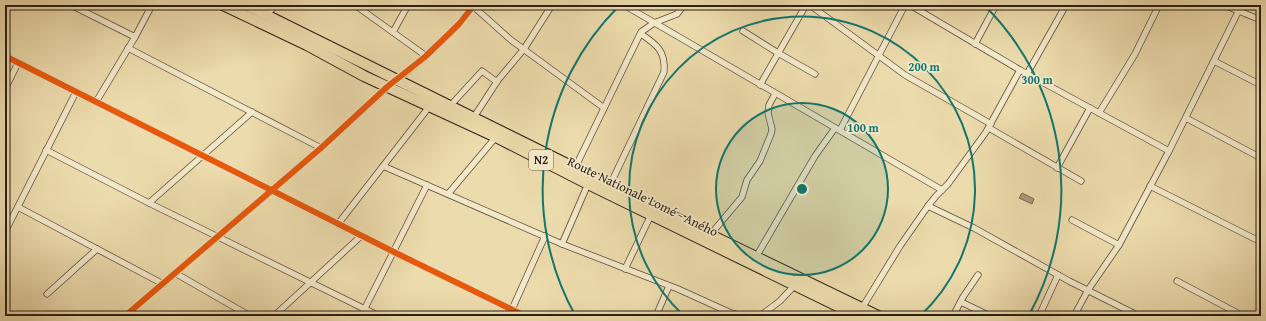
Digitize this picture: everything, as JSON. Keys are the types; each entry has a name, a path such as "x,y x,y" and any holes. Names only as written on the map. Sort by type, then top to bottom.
{"highway":[{"name":"Route Nationale Lomé - Aného","path":"223,5 307,45 364,76 496,137 588,184 795,285 858,314 878,316"},
{"name":"Route Nationale Lomé - Aného","path":"246,5 710,235 756,256 858,314"}],"street":[{"path":"71,5 135,36"},
{"path":"96,102 152,5"},
{"path":"266,15 276,5"},
{"path":"355,5 426,56"},
{"path":"393,32 408,5"},
{"path":"474,117 497,82 524,49 552,5"},
{"path":"624,5 942,190"},
{"path":"574,168 641,34 654,23 677,14 684,5"},
{"path":"760,85 807,5 905,74 1057,168 1081,181"},
{"path":"756,256 815,156 837,129 905,5"},
{"path":"910,5 1027,74 1169,151"},
{"path":"975,44 996,5"},
{"path":"1027,74 1066,5"},
{"path":"1099,113 1135,54 1159,5"},
{"path":"1224,5 1238,12 1261,20"},
{"path":"1074,316 1088,290 1119,244 1169,151 1238,12 1235,5"},
{"path":"125,316 321,148 387,87 426,56 459,24 474,6 511,40 604,108"},
{"path":"743,32 815,74"},
{"path":"610,185 664,72 665,64 663,54 655,44 641,34"},
{"path":"128,48 321,148"},
{"path":"5,56 361,236 525,316"},
{"path":"1214,61 1261,85"},
{"path":"5,90 18,63"},
{"path":"858,314 900,246 928,206 948,184 990,126 1020,70"},
{"path":"450,106 482,71 497,82"},
{"path":"5,232 76,92"},
{"path":"710,235 742,198 747,180 760,161 771,134 772,129 768,112 769,105 775,94"},
{"path":"338,224 429,107"},
{"path":"1057,168 1090,108"},
{"path":"149,203 252,112"},
{"path":"1186,118 1261,158"},
{"path":"448,194 496,137"},
{"path":"46,150 149,203 379,316"},
{"path":"383,166 562,244 669,286 731,313 743,316"},
{"path":"562,244 588,184"},
{"path":"361,316 427,185"},
{"path":"1150,186 1261,242"},
{"path":"928,206 1139,316"},
{"path":"18,207 163,284"},
{"path":"625,269 651,215"},
{"path":"1072,220 1119,244"},
{"path":"274,316 361,236"},
{"path":"509,316 545,236"},
{"path":"46,294 97,249"},
{"path":"175,273 250,316"},
{"path":"1039,316 1058,274"},
{"path":"953,316 978,275"},
{"path":"1177,281 1243,316"},
{"path":"760,316 780,301 795,285"},
{"path":"656,316 669,286"},
{"path":"961,302 990,316"}],"shaded area":[{"path":"1022,193 1034,199 1032,204 1019,198"}],"cycle path":[{"path":"125,316 321,148 387,87 426,56 459,24 474,5"},
{"path":"5,56 394,252 525,316"}]}
